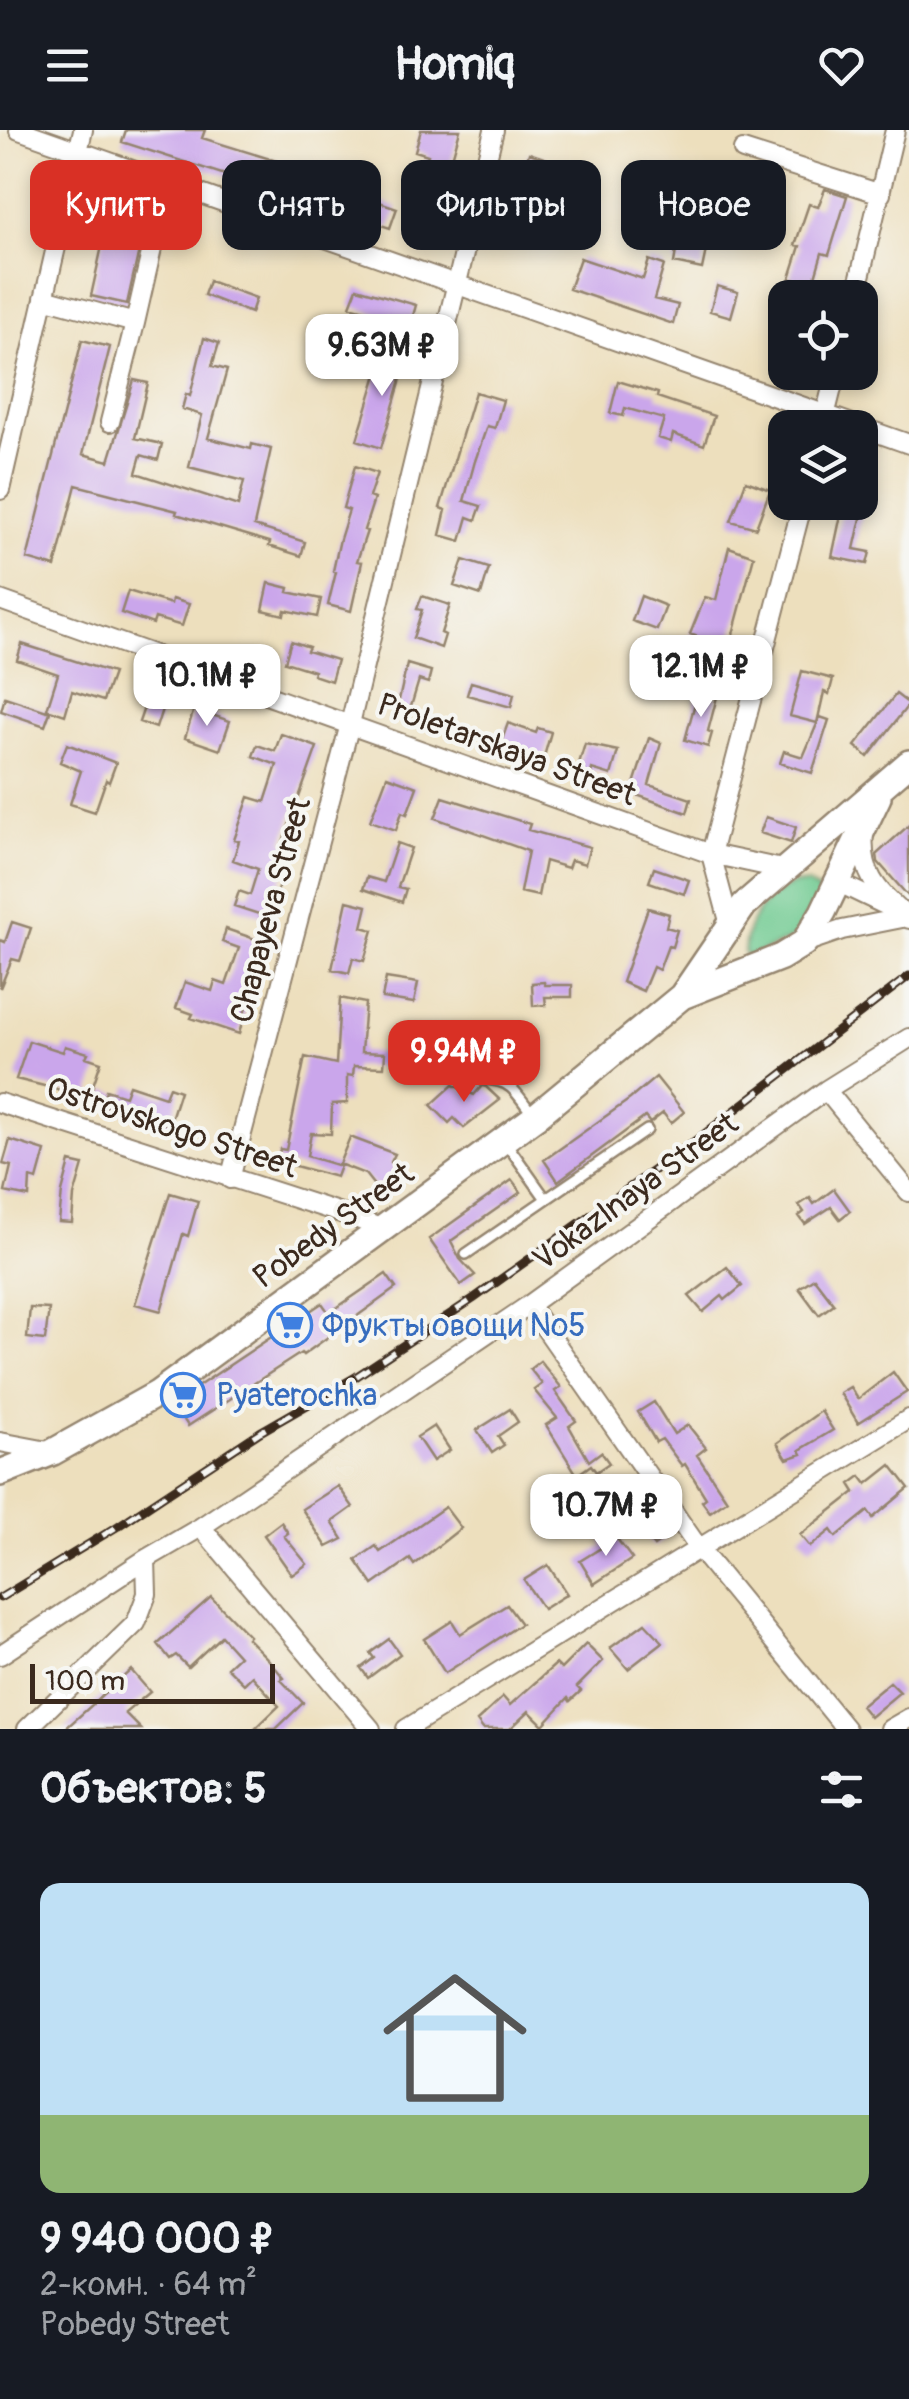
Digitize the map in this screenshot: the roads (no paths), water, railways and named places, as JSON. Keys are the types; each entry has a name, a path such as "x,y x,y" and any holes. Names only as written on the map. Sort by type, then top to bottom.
{"street":[{"path":"20,130 456,282 795,410"},
{"path":"76,160 83,130"},
{"name":"Chapayeva Street","path":"230,1179 350,724 494,130"},
{"path":"860,280 895,130"},
{"path":"742,150 881,194"},
{"path":"0,490 7,426 55,250"},
{"path":"110,422 152,250"},
{"path":"44,298 135,323"},
{"path":"878,436 909,444"},
{"path":"758,964 737,960 726,945 730,925 710,854 798,520"},
{"name":"Proletarskaya Street","path":"0,600 710,854 787,870"},
{"name":"Pobedy Street","path":"0,1472 53,1452 157,1394 535,1118 682,996 744,905 909,763"},
{"name":"Pobedy Street","path":"682,996 781,957 804,943 823,912 882,788"},
{"path":"864,827 862,849 878,892 908,918"},
{"path":"787,870 835,881 908,918"},
{"path":"804,943 842,930 908,918"},
{"name":"Vokazlnaya Street","path":"0,1654 146,1558 201,1527 529,1305 826,1090 909,1038"},
{"path":"826,1090 909,1192"},
{"name":"Ostrovskogo Street","path":"0,1102 382,1229"},
{"path":"529,1305 700,1550 846,1729"},
{"path":"406,1729 909,1419"},
{"path":"0,1442 53,1452"},
{"path":"201,1527 370,1729"},
{"path":"26,1729 136,1623 146,1594 146,1558"},
{"path":"890,1729 909,1718"}],"lane":[{"path":"469,1077 502,1080 511,1085 535,1118"},
{"path":"466,1254 647,1130"},
{"path":"504,1140 546,1199"}],"railway":[{"path":"0,1598 260,1432 354,1378 473,1299 699,1138 909,976"}],"place":[{"name":"Фрукты овощи №5","path":"290,1325"},
{"name":"Pyaterochka","path":"183,1395"}]}
